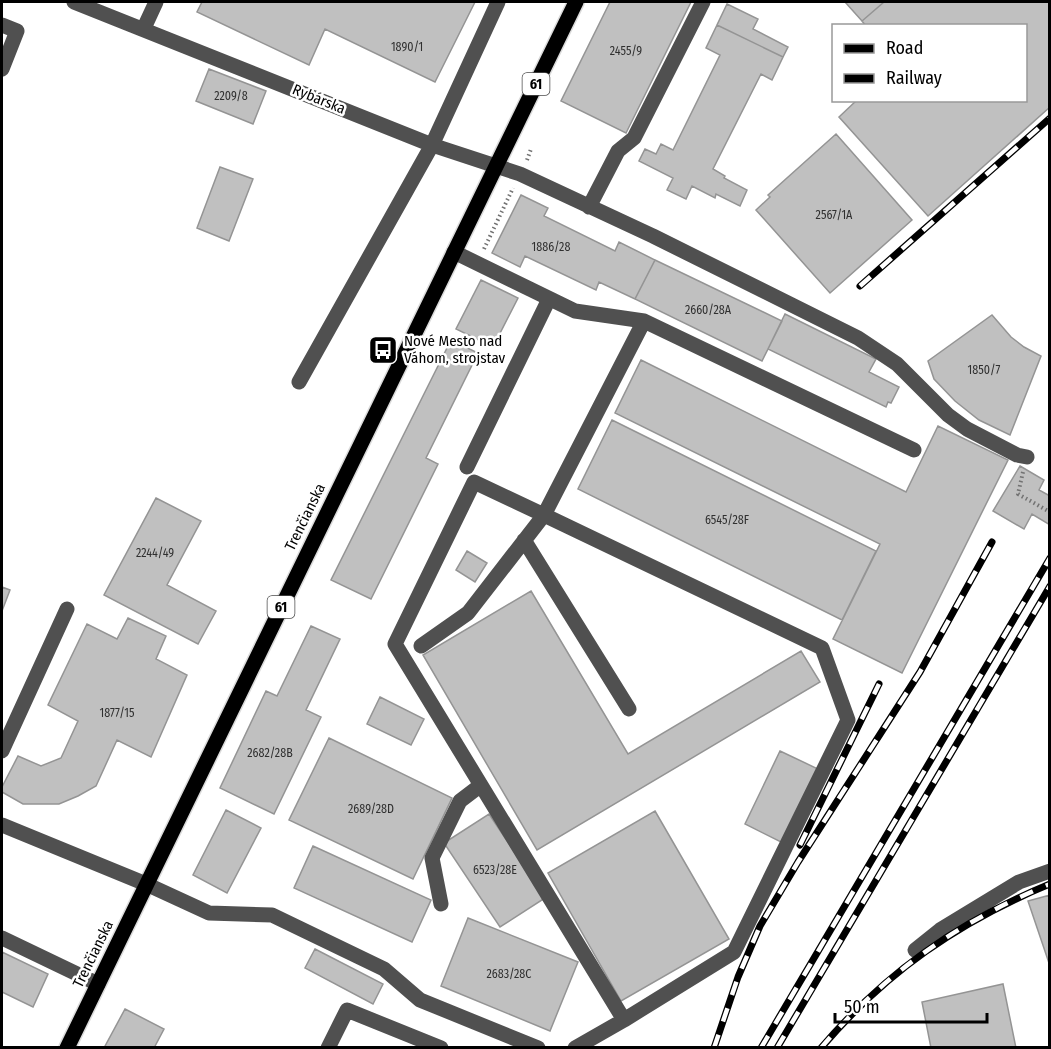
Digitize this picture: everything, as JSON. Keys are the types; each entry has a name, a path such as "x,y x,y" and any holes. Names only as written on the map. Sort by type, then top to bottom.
{"main road":[{"name":"Trenčianska","path":"67,1047 576,2"}],"lane":[{"name":"Rybárska","path":"74,2 432,144 520,174 590,207 858,338 897,364 948,415 967,429 1017,455 1027,457"},
{"path":"144,28 156,2"},
{"path":"299,382 432,144 498,2"},
{"path":"590,207 618,151 634,138 703,2"},
{"path":"2,25 16,31 2,69"},
{"path":"454,252 575,311 644,321 914,450"},
{"path":"467,466 549,298"},
{"path":"421,646 468,613 544,515 644,321"},
{"path":"576,1047 624,1020 734,952 849,720 822,648 474,482 395,644 624,1020"},
{"path":"524,540 629,709"},
{"path":"2,751 68,609"},
{"path":"441,904 432,858 460,801 481,785"},
{"path":"2,825 146,884 209,913 272,915 384,969 420,999 538,1047"},
{"path":"915,950 940,930 1019,882 1050,872"},
{"path":"2,938 98,984"},
{"path":"328,1047 347,1010 432,1046"}],"path":[{"path":"473,261 483,249 531,150"},
{"path":"1018,494 1050,512"}],"building":[{"path":"202,2 475,2 435,82 325,29 309,65 197,12"},
{"path":"610,2 691,2 626,133 561,101"},
{"path":"845,2 884,2 862,21"},
{"path":"884,2 1050,2 1050,107 928,216 839,117 855,102 1027,102 1027,24 864,24 862,21"},
{"path":"727,4 758,19 753,29 788,47 783,57 717,25"},
{"path":"717,25 783,57 772,80 761,74 713,169 725,176 724,178 747,190 740,206 716,194 715,198 692,186 686,199 667,190 673,178 639,161 645,149 656,154 661,144 673,150 720,55 706,48"},
{"path":"209,69 266,91 253,124 196,101"},
{"path":"836,134 912,220 830,293 756,210 770,197 768,195"},
{"path":"220,167 253,179 229,241 197,228"},
{"path":"521,195 548,208 544,216 615,251 619,242 655,260 635,299 599,282 596,290 525,256 520,267 492,253"},
{"path":"655,260 782,321 762,361 635,299"},
{"path":"481,280 518,298 493,347 456,329"},
{"path":"785,314 876,359 869,372 899,387 891,403 888,402 886,407 768,349"},
{"path":"992,315 1011,337 1041,356 1010,435 979,420 955,401 934,379 928,361"},
{"path":"451,340 478,353 426,458 438,464 371,599 331,580"},
{"path":"641,360 906,492 938,426 1008,460 902,673 833,639 880,544 615,413"},
{"path":"612,420 876,551 842,620 578,489"},
{"path":"1020,466 1044,480 1039,490 1050,496 1050,525 1032,514 1024,529 993,511"},
{"path":"156,498 201,521 167,585 216,611 198,644 104,595"},
{"path":"467,551 487,563 475,582 456,570"},
{"path":"2,587 10,590 2,611"},
{"path":"531,591 628,754 801,651 820,682 537,850 423,655"},
{"path":"128,618 166,636 156,659 187,675 151,757 117,740 96,786 59,804 23,804 2,792 2,787 18,756 41,766 61,758 78,721 48,705 87,624 117,639"},
{"path":"311,626 340,639 306,710 321,717 274,814 220,788 266,691 277,696"},
{"path":"380,697 424,719 411,745 367,724"},
{"path":"329,738 452,798 413,879 289,820"},
{"path":"780,751 818,769 783,843 745,824"},
{"path":"226,810 261,828 227,893 193,875"},
{"path":"655,811 729,939 621,1001 548,873"},
{"path":"489,814 545,898 500,927 444,843"},
{"path":"313,846 431,900 412,942 294,888"},
{"path":"1050,895 1050,966 1028,901"},
{"path":"468,918 578,962 550,1031 441,986"},
{"path":"315,949 383,984 373,1004 305,968"},
{"path":"2,952 48,974 33,1007 2,992"},
{"path":"1003,984 1016,1048 931,1048 922,1002"},
{"path":"125,1009 164,1029 154,1048 104,1048"}],"railway":[{"path":"860,286 1050,118"},
{"path":"714,1048 738,977 760,926 798,862 920,672 992,542"},
{"path":"761,1048 1050,558"},
{"path":"777,1048 1050,586"},
{"path":"800,845 879,684"},
{"path":"821,1048 871,996 925,952 985,915 1050,884"}],"place":[{"name":"Nové Mesto nad Váhom, strojstav","path":"383,350"}]}
